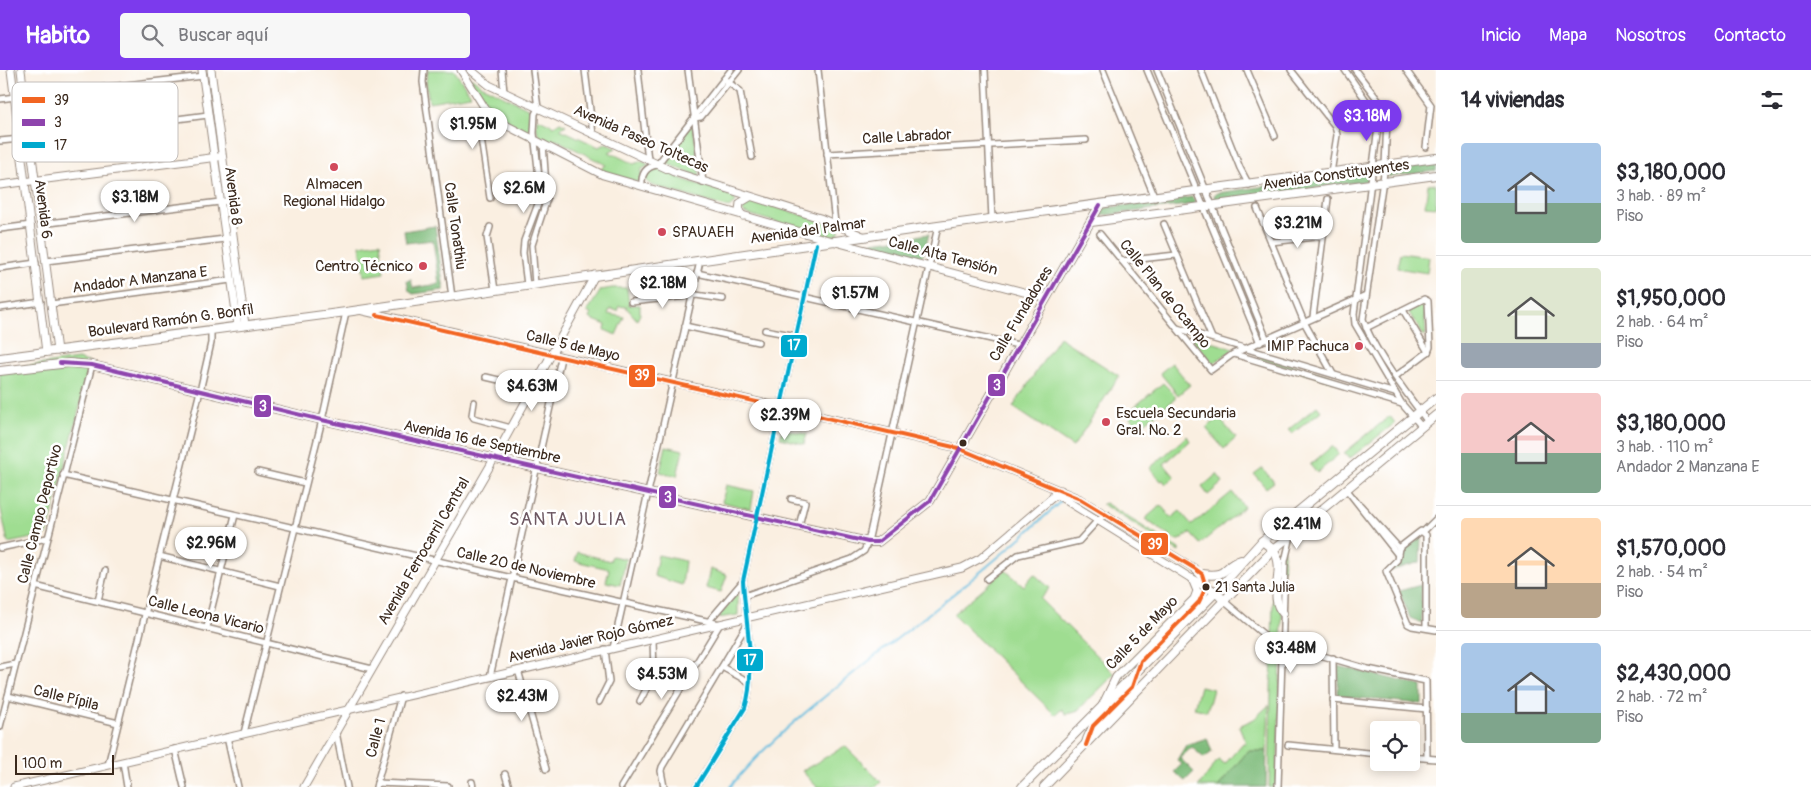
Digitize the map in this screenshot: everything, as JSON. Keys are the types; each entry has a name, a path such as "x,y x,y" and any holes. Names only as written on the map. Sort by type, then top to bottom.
{"main road":[{"name":"Avenida Constituyentes","path":"1155,198 1436,158"},
{"name":"Avenida Constituyentes","path":"1091,222 1436,176"},
{"name":"Avenida del Palmar","path":"346,312 938,226 1155,198"},
{"name":"Calle Fundadores","path":"868,542 878,542 888,536 930,500 958,448 1100,205"},
{"name":"Boulevard Ramón G. Bonfil","path":"0,358 346,312"},
{"path":"0,371 69,362 92,365"},
{"name":"Avenida 16 de Septiembre","path":"92,365 322,420 868,542"},
{"path":"1022,787 1216,592 1262,540 1436,398"},
{"path":"1044,787 1225,602 1273,550 1436,416"},
{"path":"1262,540 1273,550 1277,558 1277,599 1278,606 1283,613"},
{"path":"1202,574 1219,575 1236,562 1246,559"},
{"path":"1192,579 1216,592 1225,602"},
{"path":"1086,745 1093,726 1128,691 1135,675"}],"street":[{"name":"Avenida 8","path":"211,70 224,239 242,326"},
{"name":"Calle Tonathiu","path":"424,70 423,82 452,296"},
{"path":"461,70 486,110 503,124 603,175 832,241"},
{"name":"Avenida Paseo Toltecas","path":"472,70 489,86 657,164 735,193 835,223 865,237"},
{"path":"502,70 504,92"},
{"path":"531,285 532,245 547,199 539,142 533,123 538,108 533,70"},
{"path":"584,70 593,134"},
{"path":"638,70 648,160"},
{"path":"688,70 703,182"},
{"path":"642,186 643,174 647,169 657,164 731,70"},
{"path":"694,118 701,117 739,70"},
{"path":"818,70 835,223"},
{"path":"985,70 992,219"},
{"path":"1103,70 1155,198"},
{"path":"1147,70 1203,191 1214,206 1267,340"},
{"path":"1157,70 1203,191 1205,207 1260,343"},
{"path":"1201,70 1240,168 1250,185"},
{"path":"1247,70 1274,136"},
{"path":"1291,70 1335,126 1337,135 1332,173"},
{"path":"1345,70 1375,110 1379,119 1379,131 1354,314 1358,332 1402,404"},
{"path":"1356,70 1385,111 1386,131 1382,183 1363,319 1366,328 1417,414 1425,424"},
{"path":"1406,70 1431,105 1426,147"},
{"path":"136,82 203,73"},
{"name":"Avenida 8","path":"203,73 208,115 228,201 242,326"},
{"path":"724,80 740,90 752,157"},
{"path":"486,110 480,117 479,125 490,198"},
{"path":"178,119 208,115"},
{"path":"1379,131 1386,131"},
{"name":"Calle Labrador","path":"828,154 1086,140"},
{"path":"531,285 523,253 524,241 541,196 539,142"},
{"path":"0,185 218,157"},
{"name":"Avenida 6","path":"23,162 46,352"},
{"name":"Avenida 6","path":"33,162 57,351"},
{"path":"726,211 737,205 735,193"},
{"path":"744,217 739,211 740,203 751,197"},
{"path":"1313,317 1328,199"},
{"path":"41,224 228,201"},
{"path":"1257,208 1304,322 1333,374"},
{"path":"1164,224 1212,338"},
{"path":"0,229 31,225"},
{"path":"744,596 852,559 864,551 868,542 938,226"},
{"path":"490,227 487,237 495,290"},
{"name":"Calle Plan de Ocampo","path":"1100,234 1211,370 1233,354"},
{"path":"1271,242 1323,236"},
{"path":"46,261 233,238"},
{"name":"Calle Alta Tensión","path":"832,241 1046,298"},
{"path":"696,787 744,708 749,696 748,637 743,581 816,244"},
{"path":"1122,261 1176,255"},
{"path":"599,702 609,682 609,648 648,492 700,261"},
{"path":"0,268 36,263"},
{"path":"697,273 1018,345"},
{"name":"Avenida Ferrocarril Central","path":"304,787 494,459 596,275"},
{"name":"Andador A Manzana E","path":"51,304 231,280"},
{"path":"631,302 692,295 723,299"},
{"path":"1233,354 1248,349 1313,317 1366,295"},
{"path":"1366,328 1424,299 1428,301 1430,347 1428,352 1396,376"},
{"path":"0,308 41,302"},
{"name":"Calle 5 de Mayo","path":"357,310 958,448 1041,482 1108,514 1202,574"},
{"path":"1403,310 1428,352"},
{"path":"244,733 322,420 346,312"},
{"path":"686,326 758,342"},
{"path":"1176,328 1395,393"},
{"path":"108,765 200,391 211,343 211,330"},
{"path":"765,330 797,336"},
{"path":"1233,354 1402,404 1417,414"},
{"path":"490,677 562,358"},
{"name":"Calle Campo Deportivo","path":"0,728 92,365"},
{"path":"1338,384 1340,376"},
{"path":"486,377 533,388"},
{"path":"474,402 472,415 474,418 511,428"},
{"path":"258,472 305,483"},
{"name":"Calle 20 de Noviembre","path":"63,475 720,624"},
{"path":"1347,490 1382,532 1398,556"},
{"name":"Calle 5 de Mayo","path":"1059,492 1192,579 1197,591 1194,599 1116,677 1108,690 1102,706"},
{"name":"Avenida Javier Rojo Gómez","path":"14,787 609,648 720,624 746,622 972,565 1059,492"},
{"path":"791,499 805,502 799,526"},
{"path":"986,579 1018,555 1078,541 1099,519 1108,514"},
{"path":"206,627 235,515"},
{"path":"1386,571 1398,556 1399,548 1419,532 1423,532 1436,519"},
{"path":"1382,532 1399,548"},
{"path":"1423,532 1426,535 1426,628"},
{"path":"1278,787 1283,613 1287,548 1292,534"},
{"path":"0,548 47,538"},
{"path":"159,556 280,586"},
{"path":"1379,569 1386,571"},
{"path":"98,601 105,571"},
{"path":"1386,571 1407,626 1436,630"},
{"path":"1202,574 1206,587"},
{"path":"710,621 743,581"},
{"name":"Calle Leona Vicario","path":"35,586 372,669"},
{"name":"Calle 5 de Mayo","path":"1135,675 1141,661 1198,602 1206,587"},
{"path":"1225,602 1263,634"},
{"path":"664,787 661,771 746,622"},
{"path":"621,787 720,624"},
{"path":"640,701 654,674 652,639"},
{"path":"1282,644 1368,669 1423,680 1428,684 1427,758"},
{"path":"1333,658 1334,749"},
{"path":"0,667 15,664"},
{"path":"722,667 749,682"},
{"path":"518,670 546,768"},
{"name":"Calle Pípila","path":"8,696 118,723"},
{"name":"Calle 1","path":"376,785 401,696"},
{"path":"1333,700 1427,709"},
{"path":"336,732 347,787"},
{"path":"227,737 238,787"},
{"path":"1288,744 1370,753"},
{"path":"175,749 184,787"},
{"path":"1420,758 1436,759"},
{"path":"123,762 127,787"},
{"path":"505,774 509,787"},
{"path":"48,779 50,787"},
{"path":"376,785 448,786"}],"green space":[{"path":"428,70 454,70 471,95 429,102 426,82"},
{"path":"472,78 481,85 532,110 529,134 494,113 470,79"},
{"path":"537,118 554,126 560,122 566,125 560,129 599,147 606,144 616,148 609,152 634,164 641,161 650,165 642,169 640,183 600,170 606,165 557,140 549,143 542,139 536,127"},
{"path":"693,124 700,177 663,162"},
{"path":"1436,162 1436,171 1388,177 1391,169"},
{"path":"658,168 684,180 731,194 736,202 729,208 651,185 646,181 647,176 651,171"},
{"path":"1367,172 1369,179 1366,181 1218,202 1215,200 1214,195 1217,193"},
{"path":"1436,184 1436,207 1425,206 1428,185"},
{"path":"1192,197 1196,201 1195,204 1099,216 1104,208"},
{"path":"748,200 825,221 839,229 839,233 830,238 744,213 742,207"},
{"path":"435,226 444,290 413,294 409,291 407,281 411,280 413,288 439,284 433,240 406,243 404,231"},
{"path":"929,234 924,254 917,259 859,244"},
{"path":"380,242 384,273 364,276 360,245"},
{"path":"1400,253 1429,257 1427,273 1397,268"},
{"path":"627,288 629,305 640,305 640,314 637,320 626,307 619,306 617,311 610,309 608,314 624,317 616,335 605,330 606,325 589,318 591,314 587,312 601,290"},
{"path":"1423,303 1426,335 1423,335 1408,311"},
{"path":"1189,335 1234,349 1212,364"},
{"path":"1059,337 1119,376 1073,447 1013,407"},
{"path":"1262,356 1334,377 1332,381 1261,360 1259,358"},
{"path":"78,359 91,363 47,535 8,543 0,505 0,370"},
{"path":"1172,363 1190,385 1178,395 1160,373"},
{"path":"1163,383 1175,395 1175,399 1138,428 1127,413"},
{"path":"1317,406 1321,411 1292,434 1288,430"},
{"path":"1390,416 1395,423 1349,459 1344,453"},
{"path":"1219,418 1236,438 1224,449 1206,428"},
{"path":"782,429 807,434 804,444 780,438"},
{"path":"1187,436 1190,441 1164,464 1175,477 1166,484 1150,468"},
{"path":"666,446 683,450 677,476 660,472"},
{"path":"1332,446 1339,454 1317,473 1310,465"},
{"path":"1262,468 1274,482 1266,488 1254,474"},
{"path":"1217,474 1223,482 1208,495 1202,487"},
{"path":"726,485 754,491 751,509 722,502"},
{"path":"1232,492 1244,507 1200,544 1190,533 1180,540 1175,540 1145,519 1161,505 1171,518 1180,511 1192,525"},
{"path":"1105,503 1179,549 1179,552 1102,504"},
{"path":"1421,538 1420,562 1390,571 1403,558 1407,548"},
{"path":"1274,551 1284,551 1277,787 1269,787"},
{"path":"577,552 610,561 612,556 626,559 620,585 606,582 609,569 575,561"},
{"path":"658,555 685,561 682,585 654,576"},
{"path":"710,569 727,575 721,592 706,588"},
{"path":"1005,570 1024,586 1034,574 1050,588 1040,599 1115,674 1076,712 1066,714 1062,709 1055,715 953,614"},
{"path":"1421,585 1422,623 1410,618 1399,591"},
{"path":"736,594 738,595 738,615 718,618"},
{"path":"1338,666 1422,686 1422,704 1338,696"},
{"path":"1200,686 1213,689 1207,711 1194,708"},
{"path":"1269,705 1267,751 1248,751 1218,787 1198,787 1218,760 1225,764 1243,743 1246,743 1239,726 1254,719"},
{"path":"1207,738 1212,752 1204,758 1192,747 1180,758 1194,772 1185,781 1174,772 1182,764 1177,760 1186,745"},
{"path":"845,746 881,782 876,787 817,787 802,771"},
{"path":"1248,751 1267,751 1266,787 1218,787"}],"waterway":[{"path":"730,787 772,742 803,715 984,569 1061,501"}],"transit line":[{"name":"3","path":"60,363 92,365 322,420 868,542 878,542 930,501 1100,205"},
{"name":"17","path":"696,787 745,708 750,678 750,662 743,581 816,244"},
{"name":"39","path":"377,315 958,448 1080,499 1194,568 1202,574 1206,587 1199,602 1141,661 1132,687 1093,726 1086,745"}],"place":[{"name":"Almacen Regional Hidalgo","path":"334,167"},
{"name":"SPAUAEH","path":"662,232"},
{"name":"Centro Técnico","path":"423,266"},
{"name":"IMIP Pachuca","path":"1359,346"},
{"name":"Escuela Secundaria Gral. No. 2","path":"1106,422"},
{"name":"21 Santa Julia","path":"1206,587"}],"district":[{"name":"SANTA JULIA","path":"568,519"}]}
